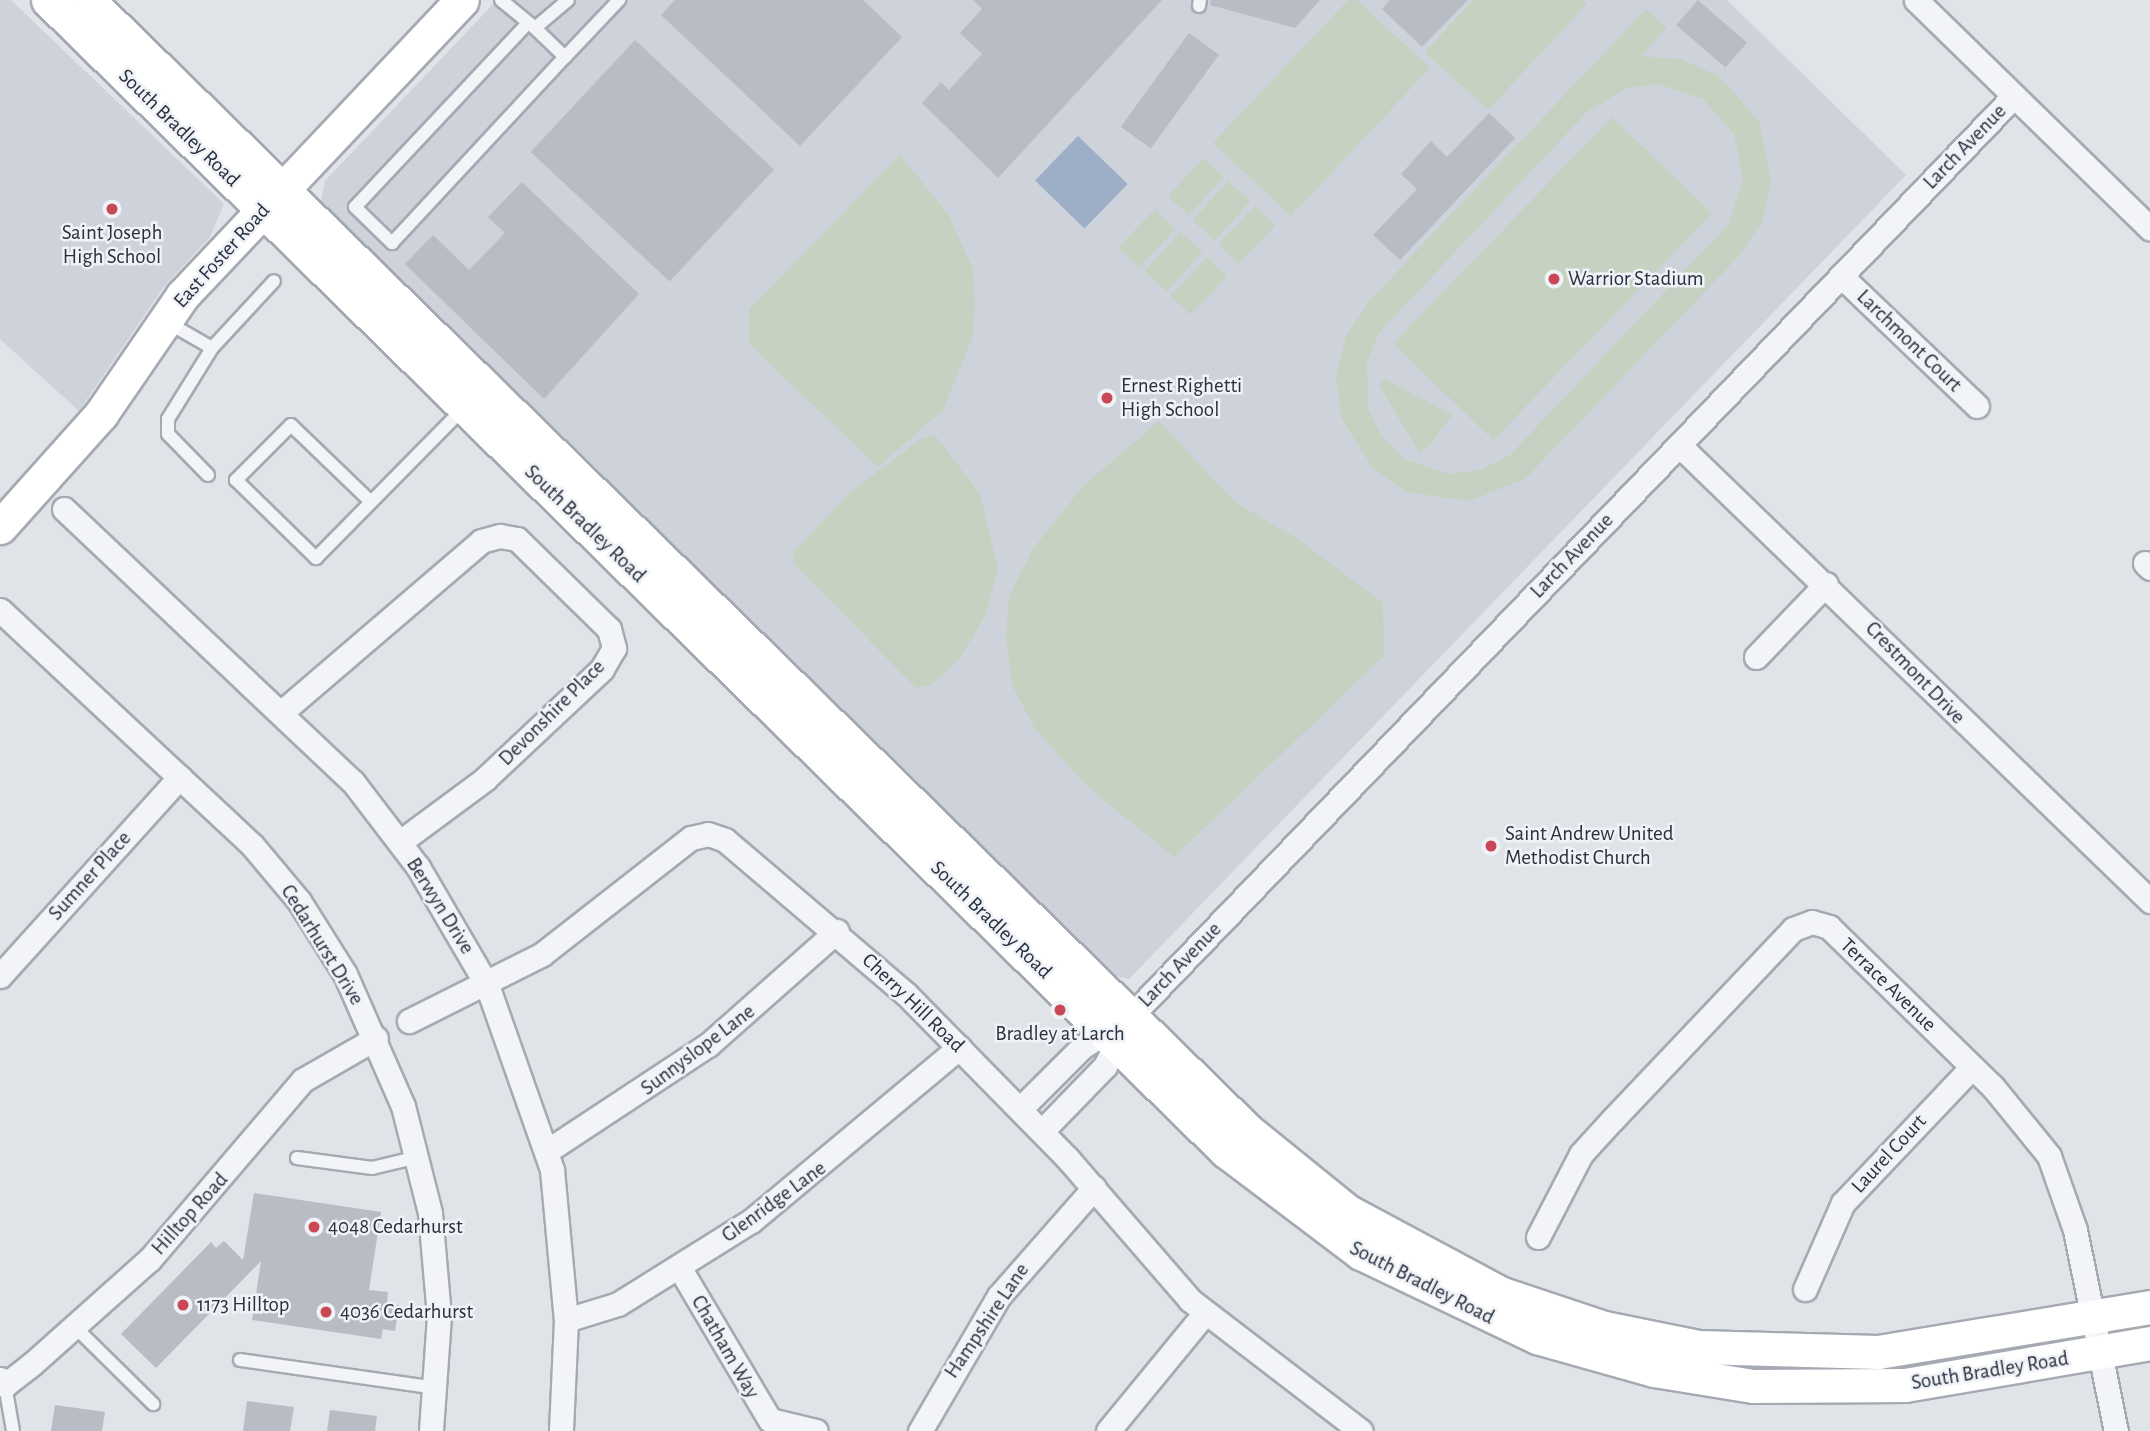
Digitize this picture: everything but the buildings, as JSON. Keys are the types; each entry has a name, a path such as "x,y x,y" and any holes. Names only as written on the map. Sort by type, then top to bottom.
{"main road":[{"name":"South Bradley Road","path":"48,0 273,200 1118,1030 1257,1178 1328,1232 1439,1296 1548,1341 1684,1377 1824,1390 1947,1380 2150,1343"},
{"name":"South Bradley Road","path":"88,0 466,407 1118,1030 1347,1211 1452,1272 1547,1311 1686,1345 1793,1354 1909,1349 2150,1307"},
{"name":"East Foster Road","path":"0,527 101,414 165,321 273,200 463,0"}],"street":[{"path":"1916,0 2150,228"},
{"name":"Larch Avenue","path":"1118,1030 2014,96"},
{"name":"Larchmont Court","path":"1841,276 1977,406"},
{"name":"Crestmont Drive","path":"1679,444 2149,899"},
{"name":"Berwyn Drive","path":"64,509 284,710 353,782 400,842 487,985 547,1152 566,1320 561,1431"},
{"name":"Devonshire Place","path":"284,710 481,541 499,536 517,539 609,629 614,648 602,669 485,779 400,842"},
{"path":"1756,657 1826,584"},
{"name":"Cedarhurst Drive","path":"0,610 180,777 299,901 376,1038 418,1157 437,1268 436,1388 431,1431"},
{"name":"Sumner Place","path":"0,976 180,777"},
{"name":"Cherry Hill Road","path":"409,1021 487,985 585,925 691,838 708,834 726,840 837,931 1020,1109 1205,1313 1334,1424 1361,1431"},
{"name":"Terrace Avenue","path":"1538,1237 1581,1154 1793,929 1812,922 1829,927 1972,1067 2049,1156 2072,1218 2116,1431"},
{"name":"Sunnyslope Lane","path":"547,1152 708,1045 837,931"},
{"path":"1020,1109 1082,1047 1118,1030"},
{"path":"1042,1132 1105,1066 1118,1030"},
{"name":"Hilltop Road","path":"3,1382 75,1327 183,1224 303,1080 376,1038"},
{"name":"Glenridge Lane","path":"566,1320 605,1311 679,1268 797,1187 958,1048"},
{"name":"Laurel Court","path":"1805,1289 1843,1203 1972,1067"},
{"name":"Hampshire Lane","path":"920,1431 999,1296 1094,1188"},
{"name":"Chatham Way","path":"679,1268 769,1420 816,1431"},
{"path":"1108,1431 1205,1313"}],"lane":[{"path":"501,0 565,57"},
{"path":"568,0 531,26 355,207 392,243 619,0"},
{"path":"208,475 168,434 168,419 212,348 274,281"},
{"path":"165,321 212,348"},
{"path":"371,502 291,425 236,480 316,558 466,407"},
{"path":"297,1158 372,1168 418,1157"},
{"path":"75,1327 153,1405"},
{"path":"240,1360 436,1388"},
{"path":"3,1382 13,1431"}],"shaded area":[{"name":"Saint Joseph High School","path":"0,0 11,0 224,204 210,237 163,288 79,411 0,339"},
{"name":"Ernest Righetti High School","path":"497,0 1727,0 1906,175 1129,979 1116,976 321,202 325,181"}],"green space":[{"path":"1348,0 1357,0 1430,68 1291,216 1213,143"},
{"path":"1473,0 1582,0 1587,4 1488,110 1425,52"},
{"path":"1646,9 1667,28 1641,56 1681,59 1719,76 1759,121 1771,182 1762,222 1739,256 1525,479 1468,501 1407,492 1373,469 1341,417 1336,376 1346,336 1369,301","holes":["1658,84 1703,99 1734,134 1743,180 1728,225 1509,456 1480,470 1449,474 1405,459 1382,437 1368,409 1367,362 1379,333 1587,112 1627,88"]},
{"name":"Warrior Stadium","path":"1612,117 1712,214 1493,440 1393,344"},
{"path":"900,155 948,214 973,269 975,305 972,339 943,410 878,467 749,344 749,309"},
{"path":"1203,158 1224,177 1189,215 1168,197"},
{"path":"1228,181 1250,201 1215,240 1193,220"},
{"path":"1255,206 1275,225 1238,264 1218,244"},
{"path":"1155,209 1176,229 1139,267 1118,247"},
{"path":"1180,232 1202,252 1167,291 1145,271"},
{"path":"1207,257 1227,276 1190,315 1170,295"},
{"path":"1385,379 1452,415 1429,446 1419,452 1379,385"},
{"path":"1159,421 1236,503 1298,539 1383,603 1384,656 1174,857 1090,789 1035,729 1012,685 1006,638 1009,596 1033,549 1083,486"},
{"path":"935,435 980,494 998,569 985,616 961,657 931,685 916,688 793,563 794,551 852,491 919,440"}],"water":[{"path":"1078,136 1128,184 1085,229 1035,181"}],"place":[{"name":"Saint Joseph High School","path":"112,209"},
{"name":"Warrior Stadium","path":"1554,279"},
{"name":"Ernest Righetti High School","path":"1107,398"},
{"name":"Saint Andrew United Methodist Church","path":"1491,846"},
{"name":"Bradley at Larch","path":"1060,1010"},
{"name":"4048 Cedarhurst","path":"314,1227"},
{"name":"1173 Hilltop","path":"183,1305"},
{"name":"4036 Cedarhurst","path":"326,1312"}]}
